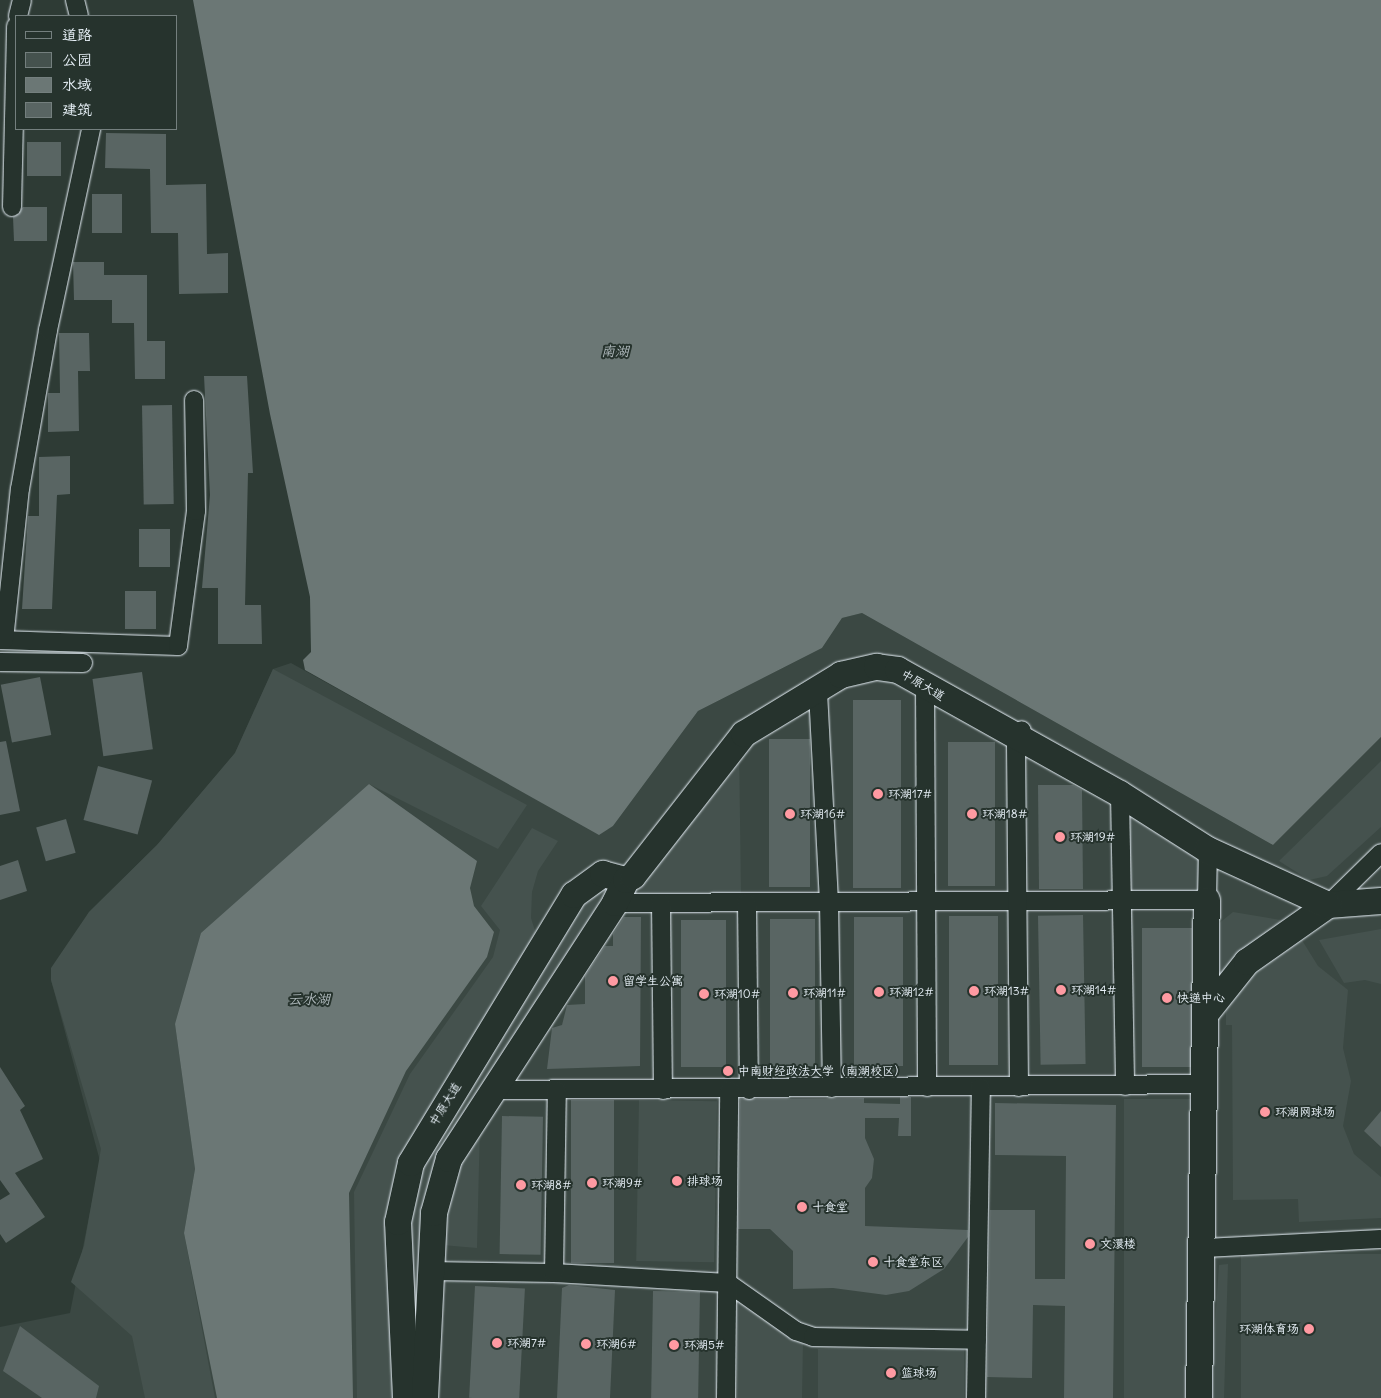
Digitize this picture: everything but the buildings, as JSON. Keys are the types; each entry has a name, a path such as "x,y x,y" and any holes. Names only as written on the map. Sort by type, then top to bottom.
{"main road":[{"name":"中原大道","path":"426,1398 430,1271 435,1201 442,1174 492,1090 615,903 626,880 633,876 744,734 818,692 841,675 877,666 898,670 925,687 1019,733 1208,850 1328,905"},
{"name":"中原大道","path":"406,1398 398,1222 411,1163 574,895 603,874 626,880"},
{"path":"1198,1398 1204,1248 1207,1084 1207,900"},
{"path":"1208,1011 1247,962 1328,905 1381,901"}],"street":[{"path":"18,15 22,0"},
{"path":"75,0 79,15"},
{"path":"12,206 15,71"},
{"path":"91,130 48,330 20,489 2,640 178,646 196,511 194,400"},
{"path":"0,662 83,663"},
{"path":"925,687 927,1087"},
{"path":"818,692 829,902 832,1088"},
{"path":"1019,733 1017,901 1019,1087"},
{"path":"1120,794 1125,1086"},
{"path":"615,903 1207,900 1208,850"},
{"path":"1328,905 1381,853"},
{"path":"661,903 663,1090"},
{"path":"747,903 749,1090"},
{"path":"492,1090 749,1090 1207,1084"},
{"path":"976,1398 981,1087"},
{"path":"554,1273 557,1090"},
{"path":"726,1398 729,1090"},
{"path":"1204,1248 1381,1239"},
{"path":"430,1271 554,1273 728,1283 796,1331 813,1337 977,1340"}],"shaded area":[{"name":"中南财经政法大学（南湖校区）","path":"862,613 1273,845 1381,737 1381,1398 0,1398 0,1327 70,1313 100,1161 51,980 89,912 157,845 235,753 273,669 291,663 599,834 613,826 698,711 822,648 842,618"}],"green space":[{"path":"273,669 527,805 498,849 369,784 175,1024 195,1169 184,1233 215,1398 145,1398 132,1336 71,1282 84,1246 101,1149 51,980 51,968 89,912 157,845 235,753"},
{"path":"739,745 741,893 626,896"},
{"path":"1381,761 1381,827 1327,876 1309,880 1279,861"},
{"path":"1124,810 1203,858 1203,898 1125,897"},
{"path":"532,828 558,841 538,871 532,892 531,918 540,947 411,1152 402,1398 357,1398 354,1192 410,1074 493,957 500,930 481,906"},
{"path":"610,883 480,1124 477,1248 442,1245 437,1398 409,1398 403,1253 423,1150 590,888"},
{"path":"1233,912 1293,922 1217,986 1218,924"},
{"path":"1381,929 1381,984 1365,980 1344,983 1319,940"},
{"path":"1300,937 1318,966 1348,990 1343,1048 1351,1081 1343,1126 1354,1154 1381,1177 1381,1218 1299,1222 1298,1199 1233,1200 1232,1025 1226,1025 1226,988"},
{"path":"1124,1099 1194,1099 1194,1398 1124,1398"},
{"name":"排球场","path":"639,1100 717,1101 714,1262 636,1261"},
{"name":"环湖体育场","path":"1241,1254 1381,1254 1381,1398 1241,1398"},
{"path":"1228,1264 1224,1398 1210,1398 1219,1265"},
{"path":"737,1300 803,1340 802,1398 737,1398"},
{"name":"篮球场","path":"818,1349 964,1349 964,1398 818,1398"}],"water":[{"name":"南湖","path":"193,0 1381,0 1381,737 1273,845 862,613 842,618 822,648 698,711 613,826 599,835 305,670 303,660 311,652 310,597 270,414"},
{"name":"云水湖","path":"369,784 477,861 470,888 474,906 494,932 487,957 406,1071 349,1193 353,1398 217,1398 184,1233 195,1169 175,1024 201,933"}],"place":[{"name":"环湖17#","path":"878,794"},
{"name":"环湖16#","path":"790,814"},
{"name":"环湖18#","path":"972,814"},
{"name":"环湖19#","path":"1060,837"},
{"name":"留学生公寓","path":"613,981"},
{"name":"环湖14#","path":"1061,990"},
{"name":"环湖13#","path":"974,991"},
{"name":"环湖12#","path":"879,992"},
{"name":"环湖11#","path":"793,993"},
{"name":"环湖10#","path":"704,994"},
{"name":"快递中心","path":"1167,998"},
{"name":"中南财经政法大学（南湖校区）","path":"728,1071"},
{"name":"环湖网球场","path":"1265,1112"},
{"name":"排球场","path":"677,1181"},
{"name":"环湖9#","path":"592,1183"},
{"name":"环湖8#","path":"521,1185"},
{"name":"十食堂","path":"802,1207"},
{"name":"文澴楼","path":"1090,1244"},
{"name":"十食堂东区","path":"873,1262"},
{"name":"环湖体育场","path":"1309,1329"},
{"name":"环湖7#","path":"497,1343"},
{"name":"环湖6#","path":"586,1344"},
{"name":"环湖5#","path":"674,1345"},
{"name":"篮球场","path":"891,1373"}]}
